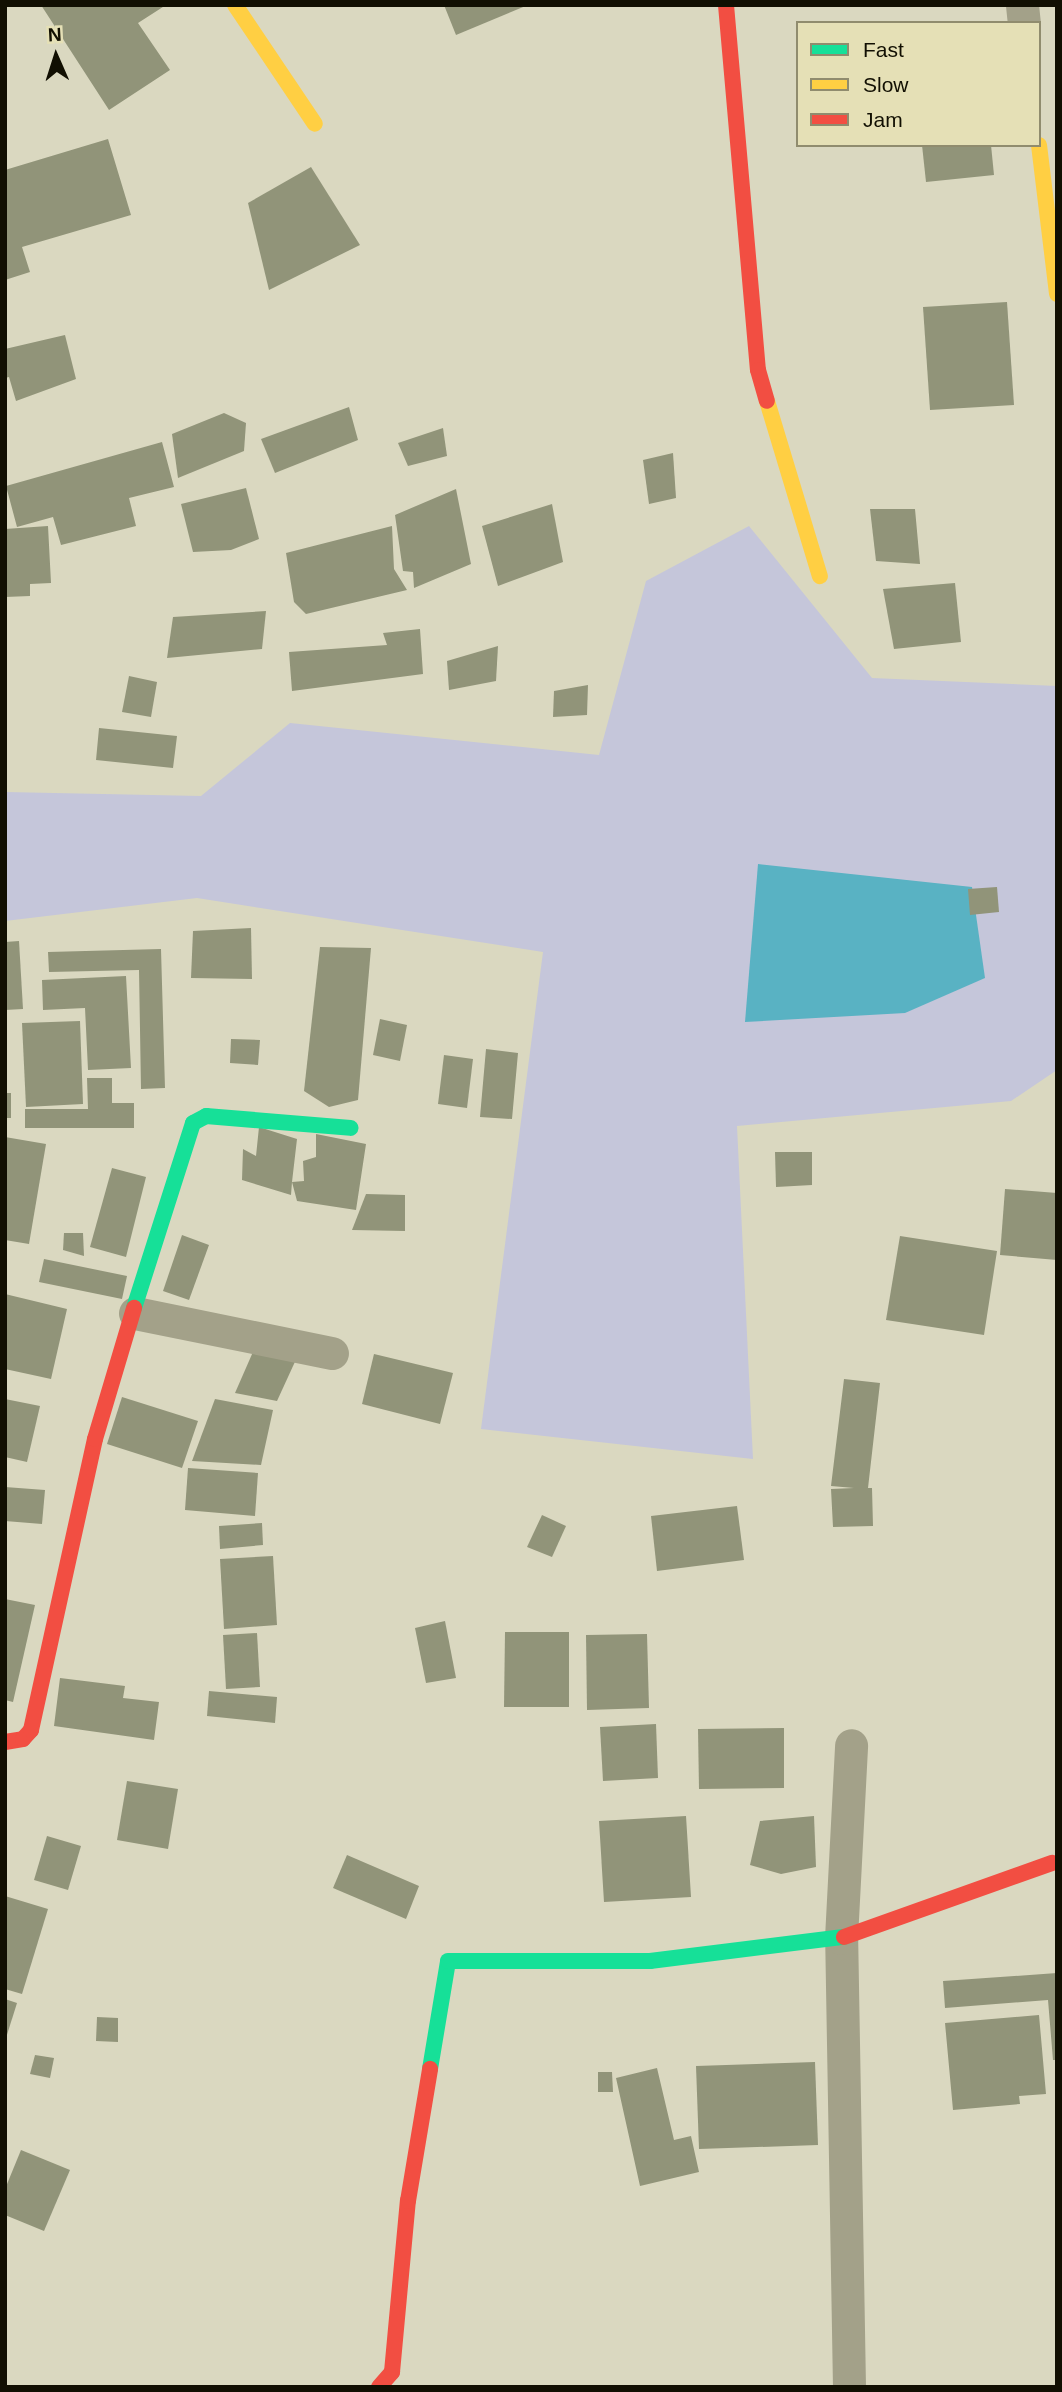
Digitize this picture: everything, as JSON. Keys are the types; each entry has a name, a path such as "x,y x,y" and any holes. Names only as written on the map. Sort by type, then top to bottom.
{"street":[{"path":"235,5 315,124"},
{"path":"726,5 758,370 820,576"},
{"path":"1039,147 1057,295"},
{"path":"5,1742 23,1739 31,1730 95,1439 135,1313 185,1138 193,1122 206,1116 351,1128"},
{"path":"135,1313 332,1353"},
{"path":"849,2387 841,1938 851,1745"},
{"path":"379,2387 392,2372 408,2201 448,1961 650,1961 841,1938 1052,1863"}],"shaded area":[{"path":"749,526 872,678 1057,686 1057,1070 1011,1101 737,1126 753,1459 481,1429 543,952 197,898 5,921 5,792 201,796 290,723 599,755 646,581"}],"water":[{"path":"758,864 972,887 985,978 905,1013 745,1022"}],"building":[{"path":"41,5 166,5 138,23 170,70 109,110"},
{"path":"444,5 528,5 456,35"},
{"path":"108,139 131,215 22,247 30,272 5,280 5,170"},
{"path":"922,147 991,147 994,175 926,182"},
{"path":"311,167 360,245 269,290 248,203"},
{"path":"1007,302 1014,405 930,410 923,307"},
{"path":"65,335 76,379 16,401 9,377 5,378 5,349"},
{"path":"349,407 358,440 275,473 261,439"},
{"path":"224,413 246,423 244,451 178,478 172,434"},
{"path":"443,428 447,456 408,466 398,443"},
{"path":"162,442 174,487 129,498 136,526 61,545 53,517 17,527 6,486"},
{"path":"673,453 676,498 649,504 643,460"},
{"path":"246,488 259,539 231,550 193,552 181,504"},
{"path":"456,489 471,564 414,588 413,572 403,571 395,515"},
{"path":"552,504 563,562 498,586 482,526"},
{"path":"870,509 915,509 920,564 876,561"},
{"path":"48,526 51,583 30,584 30,596 5,597 5,529"},
{"path":"392,526 394,569 407,590 306,614 294,602 286,553"},
{"path":"955,583 961,642 894,649 883,589"},
{"path":"266,611 262,649 167,658 173,617"},
{"path":"420,629 423,674 292,691 289,652 387,645 383,633"},
{"path":"498,646 496,681 449,690 447,661"},
{"path":"129,676 157,682 151,717 122,712"},
{"path":"588,685 587,715 553,717 554,691"},
{"path":"99,728 177,736 173,768 96,760"},
{"path":"997,887 999,912 970,915 968,889"},
{"path":"251,928 252,979 191,978 193,931"},
{"path":"19,941 23,1009 5,1010 5,942"},
{"path":"320,947 371,948 358,1100 329,1107 304,1091"},
{"path":"161,949 165,1088 141,1089 139,970 49,972 48,952"},
{"path":"126,976 131,1068 88,1070 85,1008 43,1010 42,980"},
{"path":"380,1019 407,1025 400,1061 373,1055"},
{"path":"80,1021 83,1104 26,1107 22,1023"},
{"path":"231,1039 260,1040 258,1065 230,1063"},
{"path":"486,1049 518,1053 512,1119 480,1117"},
{"path":"444,1055 473,1059 467,1108 438,1104"},
{"path":"87,1078 112,1078 112,1103 134,1103 134,1128 25,1128 25,1109 88,1109"},
{"path":"5,1093 11,1093 11,1118 5,1118"},
{"path":"259,1127 297,1139 291,1195 242,1180 243,1149 256,1156"},
{"path":"316,1134 366,1144 356,1210 297,1201 292,1182 304,1181 303,1161 316,1157"},
{"path":"5,1137 46,1144 29,1244 5,1240"},
{"path":"775,1152 812,1152 812,1185 776,1187"},
{"path":"112,1168 146,1177 126,1257 90,1247"},
{"path":"1005,1189 1057,1193 1057,1260 1000,1255"},
{"path":"366,1194 405,1195 405,1231 352,1230"},
{"path":"64,1233 83,1233 84,1256 63,1250"},
{"path":"182,1235 209,1245 189,1300 163,1291"},
{"path":"900,1236 997,1251 984,1335 886,1320"},
{"path":"44,1259 127,1276 122,1299 39,1282"},
{"path":"5,1294 67,1309 51,1379 5,1369"},
{"path":"256,1345 299,1353 277,1401 235,1393"},
{"path":"374,1354 453,1373 440,1424 362,1404"},
{"path":"844,1379 880,1383 868,1488 872,1488 873,1526 833,1527 831,1489 854,1488 831,1486"},
{"path":"122,1397 198,1421 182,1468 107,1444"},
{"path":"5,1399 40,1406 27,1462 5,1457"},
{"path":"215,1399 273,1410 261,1465 192,1461"},
{"path":"188,1468 258,1473 255,1516 185,1510"},
{"path":"5,1487 45,1490 42,1524 5,1521"},
{"path":"737,1506 744,1560 657,1571 651,1516"},
{"path":"542,1515 566,1526 552,1557 527,1547"},
{"path":"262,1523 263,1545 220,1549 219,1526"},
{"path":"273,1556 277,1625 224,1629 220,1559"},
{"path":"5,1599 35,1605 13,1702 5,1700"},
{"path":"445,1621 456,1678 426,1683 415,1628"},
{"path":"505,1632 569,1632 569,1707 504,1707"},
{"path":"257,1633 260,1687 226,1689 223,1635"},
{"path":"647,1634 649,1708 587,1710 586,1635"},
{"path":"60,1678 125,1686 123,1698 159,1702 154,1740 54,1726"},
{"path":"209,1691 277,1697 275,1723 207,1716"},
{"path":"656,1724 658,1778 603,1781 600,1727"},
{"path":"784,1728 784,1788 699,1789 698,1729"},
{"path":"127,1781 178,1789 168,1849 117,1840"},
{"path":"686,1816 691,1897 604,1902 599,1821"},
{"path":"814,1816 816,1867 781,1874 750,1865 760,1821"},
{"path":"47,1836 81,1846 68,1890 34,1880"},
{"path":"347,1855 419,1886 406,1919 333,1888"},
{"path":"5,1896 48,1909 22,1994 5,1989"},
{"path":"1057,1973 1057,2060 1053,2060 1048,2000 945,2008 943,1981"},
{"path":"5,1999 17,2003 6,2038 5,2038"},
{"path":"1039,2015 1046,2094 1019,2096 1020,2104 953,2110 945,2023"},
{"path":"97,2017 118,2018 118,2042 96,2041"},
{"path":"35,2055 54,2058 50,2078 30,2074"},
{"path":"815,2062 818,2145 699,2149 696,2066"},
{"path":"657,2068 674,2140 691,2136 699,2172 640,2186 616,2078"},
{"path":"598,2072 612,2072 613,2092 598,2092"},
{"path":"21,2150 70,2170 44,2231 5,2215 5,2189"}],"traffic: fast":[{"path":"134,1308 193,1123 206,1116 351,1128"},
{"path":"430,2069 448,1961 650,1961 844,1937"}],"traffic: slow":[{"path":"235,5 315,124"},
{"path":"1039,147 1057,294"},
{"path":"767,401 820,576"}],"traffic: jam":[{"path":"726,5 758,370 767,401"},
{"path":"5,1742 23,1739 31,1730 95,1439 134,1308"},
{"path":"844,1937 1052,1863"},
{"path":"379,2387 392,2372 408,2201 430,2069"}]}
